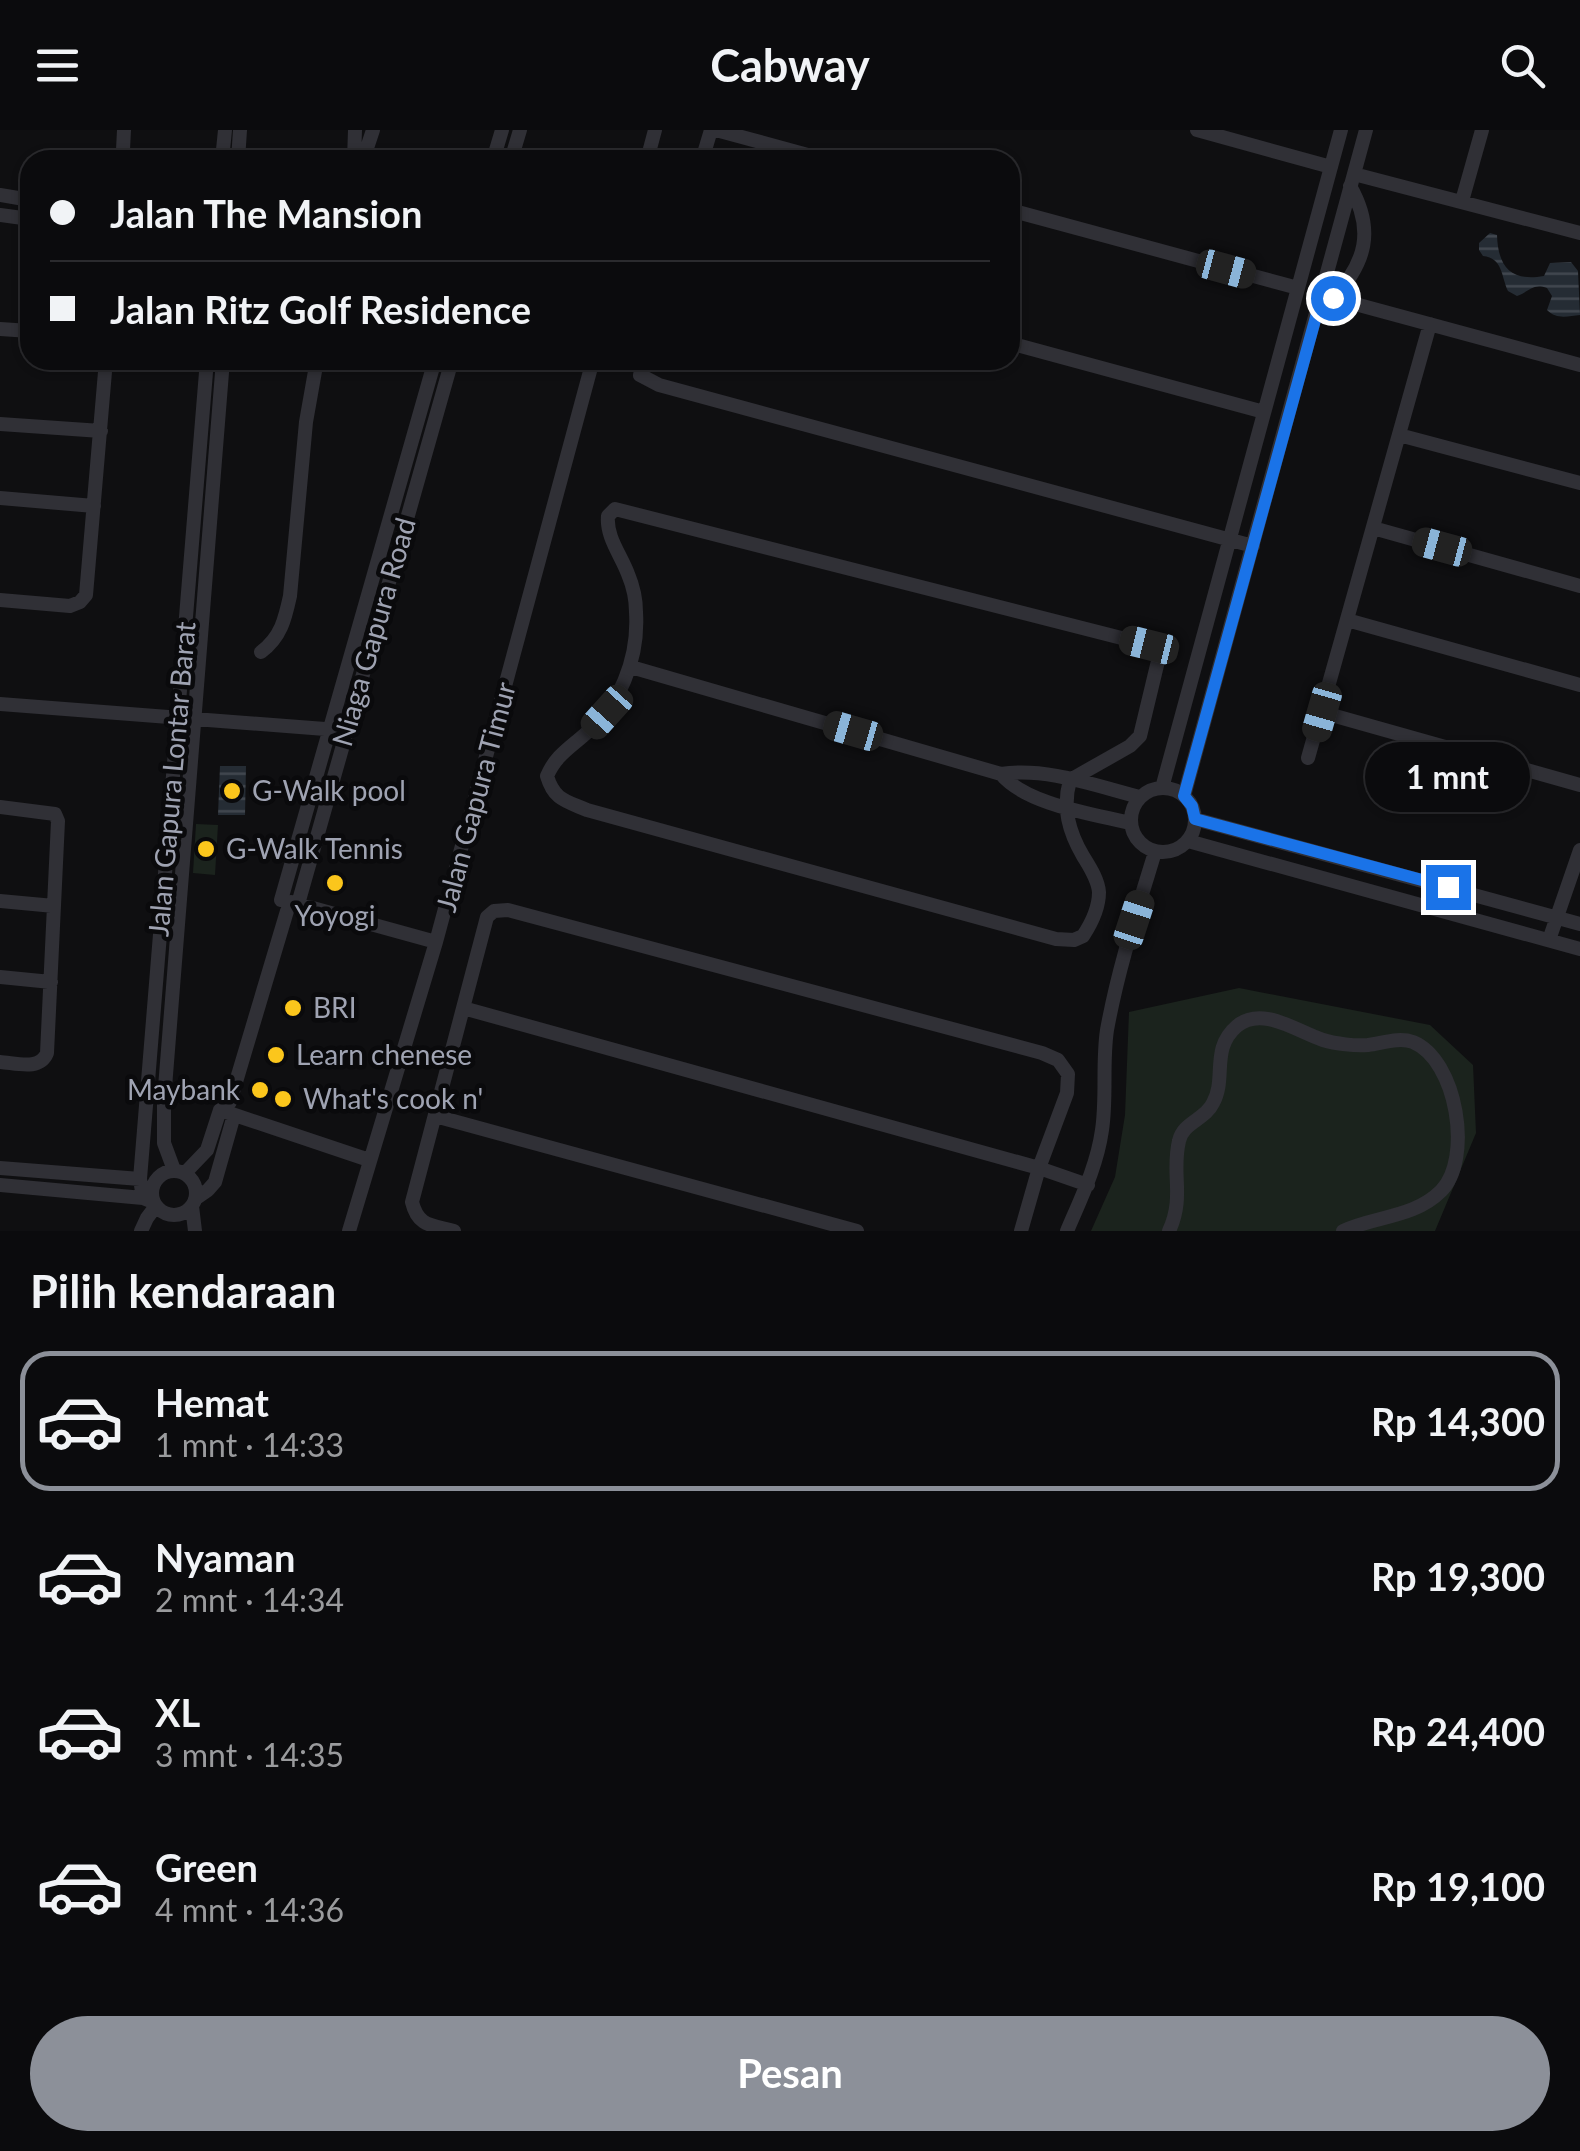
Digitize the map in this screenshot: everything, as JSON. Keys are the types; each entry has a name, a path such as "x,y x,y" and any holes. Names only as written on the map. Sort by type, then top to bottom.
{"street":[{"path":"123,150 124,130"},
{"path":"714,130 789,150"},
{"path":"1197,130 1332,167"},
{"path":"1162,788 1342,130"},
{"path":"1184,796 1327,296 1366,130"},
{"path":"1462,202 1482,130"},
{"path":"1352,180 1462,202 1580,233"},
{"path":"1327,296 1354,273 1364,244 1363,214 1352,180"},
{"path":"1020,213 1298,288"},
{"path":"1327,296 1580,365"},
{"path":"1308,758 1430,324"},
{"path":"1020,346 1264,412"},
{"path":"0,600 70,606 86,595 105,370"},
{"name":"Jalan Gapura Lontar Barat","path":"151,1202 140,1180 206,370"},
{"name":"Jalan Gapura Lontar Barat","path":"180,1172 164,1143 164,1100 222,370"},
{"path":"261,652 276,638 286,619 306,422 315,370"},
{"name":"Niaga Gapura Road","path":"338,730 432,370"},
{"name":"Niaga Gapura Road","path":"228,1109 338,730 449,370"},
{"name":"Jalan Gapura Timur","path":"349,1231 436,942 590,370"},
{"path":"641,370 640,375 660,385 1253,546"},
{"path":"0,424 101,431"},
{"path":"1399,435 1580,484"},
{"path":"0,498 94,506"},
{"path":"616,509 1149,645 1158,661 1140,736 1130,746 1070,780 1066,807 1073,836 1092,869 1099,891 1090,926 1074,940 1056,939 587,810 558,797 547,776 562,753 607,712 632,667 636,602 608,528 608,516 616,509"},
{"path":"1373,528 1580,586"},
{"path":"1347,620 1580,685"},
{"path":"632,667 1001,774 1045,774 1140,797"},
{"path":"0,704 338,730"},
{"path":"1322,712 1580,785"},
{"path":"1001,774 1012,786 1066,807 1130,823"},
{"path":"1162,788 1184,796 1195,819 1188,840 1174,851 1155,852 1138,842 1130,823 1140,797 1162,788"},
{"path":"0,807 54,814 58,821 46,1058 30,1064 0,1062"},
{"path":"1195,819 1580,924"},
{"path":"1188,840 1578,948 1580,932"},
{"path":"1549,940 1580,850"},
{"path":"1067,1231 1088,1184 1102,1126 1106,1035 1123,955 1155,852"},
{"path":"0,901 54,906"},
{"path":"288,905 436,942"},
{"path":"454,1231 421,1222 412,1202 487,917 494,911 508,910 1058,1060 1069,1080 1021,1231"},
{"path":"0,978 51,982"},
{"path":"463,1008 1088,1184"},
{"path":"1169,1231 1178,1204 1180,1136 1216,1100 1225,1042 1246,1020 1264,1018 1341,1044 1412,1042 1422,1048 1447,1081 1454,1100 1457,1152 1452,1174 1442,1190 1410,1211 1343,1231"},
{"path":"142,1231 153,1183 162,1174 180,1172 207,1150 228,1109"},
{"path":"228,1109 368,1160"},
{"path":"0,1185 151,1202 167,1214 180,1214 215,1182 228,1109"},
{"path":"435,1116 857,1231"},
{"path":"0,1168 140,1180"},
{"path":"180,1172 195,1187 195,1231"}],"shaded area":[{"path":"1490,233 1497,235 1504,264 1523,277 1544,276 1550,263 1571,262 1578,271 1580,315 1563,317 1547,310 1552,296 1547,288 1534,287 1517,296 1508,291 1498,264 1479,250 1479,243"},
{"name":"G-Walk pool","path":"220,766 246,766 245,815 218,815"},
{"name":"G-Walk Tennis","path":"196,824 218,825 215,875 193,873"},
{"path":"1239,988 1430,1025 1473,1065 1476,1133 1435,1231 1091,1231 1115,1177 1125,1115 1129,1012"}],"place":[{"name":"G-Walk pool","path":"232,791"},
{"name":"G-Walk Tennis","path":"206,849"},
{"name":"Yoyogi","path":"335,883"},
{"name":"BRI","path":"293,1008"},
{"name":"Learn chenese","path":"276,1055"},
{"name":"Maybank","path":"260,1090"},
{"name":"What's cook n'","path":"283,1099"}],"route":[{"path":"1333,298 1322,295 1184,796 1195,819 1448,887"}]}
